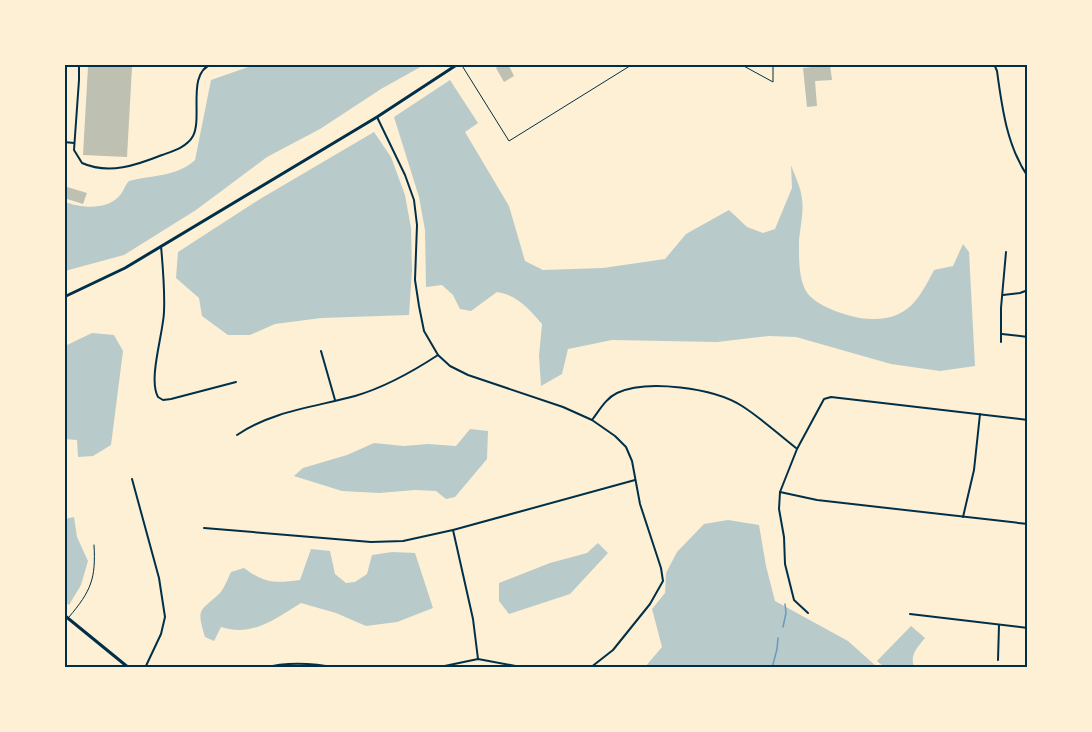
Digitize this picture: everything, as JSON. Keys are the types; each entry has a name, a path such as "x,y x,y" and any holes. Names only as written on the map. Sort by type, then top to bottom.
{"main road":[{"path":"64,297 125,268 377,117 459,64"},
{"path":"66,617 129,668"}],"street":[{"path":"79,64 74,150 82,163 97,168 126,168 178,149 194,134 198,80 201,72 212,64"},
{"path":"994,64 1007,130 1018,162 1028,177"},
{"path":"377,117 405,175 414,200 417,225 415,280 419,306 424,331 438,355 450,366 475,378 563,407 592,420 626,447 632,461 640,504 659,561 663,581 650,604 624,637 613,650 590,668"},
{"path":"64,142 74,143"},
{"path":"161,246 164,313 153,380 156,394 163,400 236,382"},
{"path":"1001,342 1006,252"},
{"path":"1003,295 1028,290"},
{"path":"1002,334 1028,337"},
{"path":"321,351 335,400"},
{"path":"237,435 254,423 279,414 357,395 388,384 438,355"},
{"path":"592,420 608,400 617,393 653,387 684,388 708,393 740,405 797,449"},
{"path":"807,613 794,600 784,564 784,537 779,509 780,492 797,449 824,399 831,397 1028,420"},
{"path":"963,517 974,470 980,414"},
{"path":"132,479 159,578 165,615 161,634 146,668"},
{"path":"204,528 371,542 402,541 453,530 635,480"},
{"path":"780,492 817,500 1028,524"},
{"path":"453,530 471,605 478,659"},
{"path":"910,614 1028,628"},
{"path":"998,660 999,625"},
{"path":"435,668 478,659 526,668"},
{"path":"263,668 282,663 296,663 338,668"}],"lane":[{"path":"459,64 509,141 633,64"},
{"path":"740,64 773,82 773,64"},
{"path":"66,617 86,597 90,588 94,545"}],"shaded area":[{"path":"254,65 424,65 381,89 320,129 267,157 196,210 124,255 65,271 65,202 86,207 102,206 116,199 129,181 172,173 188,166 195,160 211,80"},
{"path":"450,80 478,123 465,132 509,206 525,261 543,270 603,268 665,259 686,234 729,210 747,227 763,233 775,229 792,188 791,165 802,199 799,261 802,282 808,294 820,304 846,315 871,319 894,316 911,306 934,270 953,266 963,244 969,252 975,366 940,371 891,364 796,337 769,336 717,342 612,340 568,349 562,374 541,386 539,356 542,324 522,304 511,296 497,292 471,311 460,309 453,295 442,285 426,287 425,230 419,197 394,117"},
{"path":"374,132 391,157 405,195 411,228 412,270 409,315 321,318 275,324 250,335 228,335 202,316 199,298 176,278 178,252 260,199"},
{"path":"92,333 114,335 123,351 111,445 93,456 78,457 77,440 65,439 65,346"},
{"path":"470,429 488,431 487,459 455,497 446,499 436,491 379,493 342,491 294,476 303,468 347,455 374,443 404,446 428,444 456,446"},
{"path":"74,517 77,537 88,561 81,585 69,605 65,602 65,519"},
{"path":"728,520 759,525 775,601 848,641 877,667 645,667 662,647 652,609 665,593 666,573 677,552 704,524"},
{"path":"598,543 608,553 570,594 509,614 499,601 499,583 550,563 587,553"},
{"path":"311,549 330,551 335,574 346,583 355,582 367,574 372,555 392,552 415,553 433,608 397,622 366,626 336,613 301,603 263,625 243,630 221,627 214,641 205,637 201,620 202,611 220,593 231,572 244,568 265,580 284,582 300,580"},
{"path":"911,626 925,638 914,655 914,667 884,667 877,661"}],"building":[{"path":"501,64 508,64 514,76 504,82 496,68"},
{"path":"830,65 832,80 815,81 817,106 807,107 803,68"},
{"path":"88,67 132,67 127,157 83,155"},
{"path":"64,186 87,193 83,204 64,198"}],"waterway":[{"path":"783,627 785,604"},
{"path":"772,668 778,638"},
{"path":"479,668 491,668"}]}
